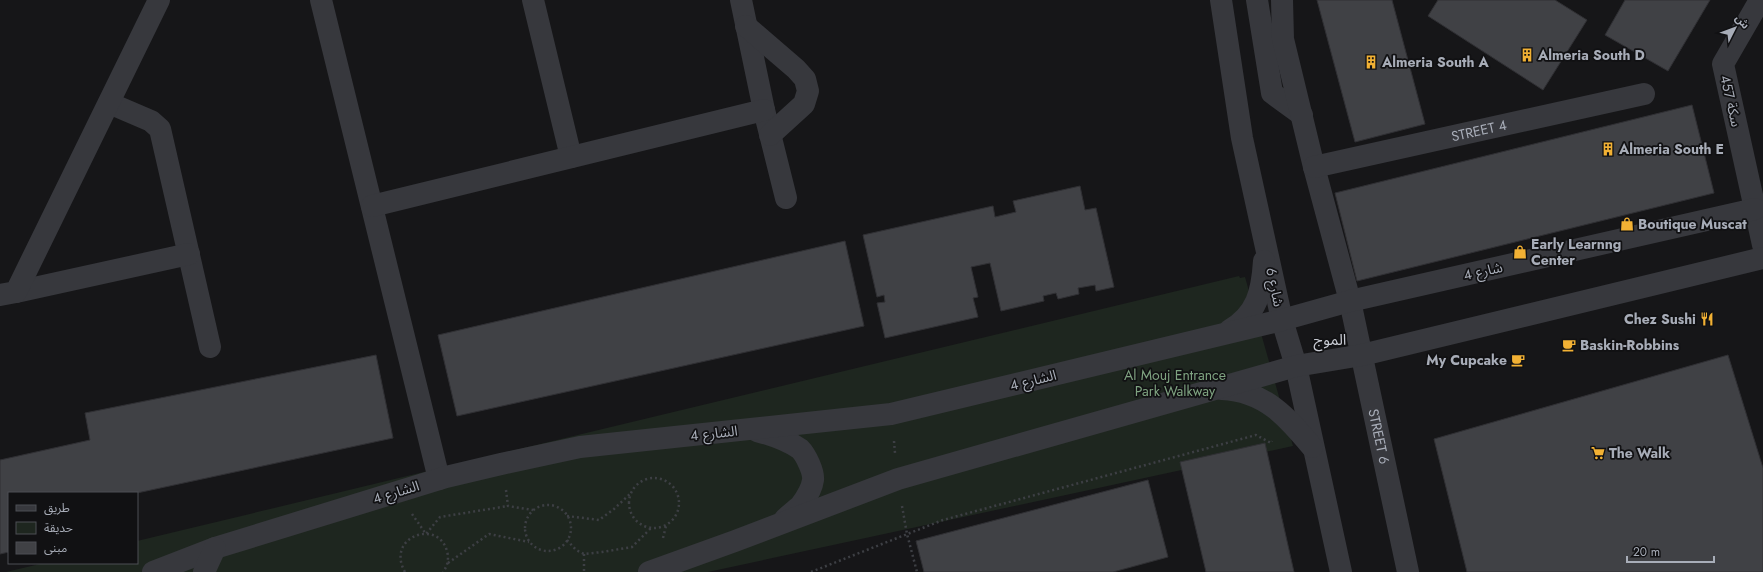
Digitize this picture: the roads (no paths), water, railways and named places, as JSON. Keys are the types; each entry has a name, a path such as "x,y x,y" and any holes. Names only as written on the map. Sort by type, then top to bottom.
{"street":[{"path":"8,294 109,103 159,0"},
{"path":"322,0 439,479"},
{"path":"533,0 571,158"},
{"path":"741,0 764,110 786,198"},
{"name":"شارع 6","path":"1221,0 1242,138 1282,320 1296,366 1341,572"},
{"path":"1257,0 1272,93 1302,115"},
{"path":"1282,0 1284,39 1314,167 1350,301"},
{"name":"سكة 457","path":"1760,0 1723,64 1763,245"},
{"path":"746,26 796,68 805,79 808,91 804,104 770,136"},
{"name":"STREET 4","path":"1314,167 1644,94"},
{"path":"109,103 151,121 160,129 210,347"},
{"path":"372,206 764,110"},
{"name":"شارع 4","path":"1282,320 1350,301 1755,209"},
{"path":"1226,333 1249,316 1258,297 1263,283 1265,244"},
{"path":"8,294 189,254"},
{"path":"649,572 898,479 1296,366 1362,355 1763,258"},
{"name":"STREET 6","path":"1350,301 1408,572"},
{"name":"الشارع 4","path":"153,572 215,548 439,479 501,464 580,447 891,414 1282,320"},
{"path":"1215,389 1239,390 1264,399 1291,422 1314,450"},
{"path":"749,429 774,436 791,444 801,451 809,464 813,479 809,492 800,505 779,524"},
{"path":"204,572 215,548"}],"place":[{"name":"Almeria South D","path":"1527,55"},
{"name":"Almeria South A","path":"1371,62"},
{"name":"Almeria South E","path":"1608,149"},
{"name":"Boutique Muscat","path":"1627,224"},
{"name":"Early Learnng Center","path":"1520,252"},
{"name":"Chez Sushi","path":"1707,319"},
{"name":"Baskin-Robbins","path":"1569,345"},
{"name":"My Cupcake","path":"1518,360"},
{"name":"The Walk","path":"1598,453"}],"district":[{"name":"الموج","path":"1330,340"}],"park label":[{"name":"Al Mouj Entrance Park Walkway","path":"1175,384"}]}
